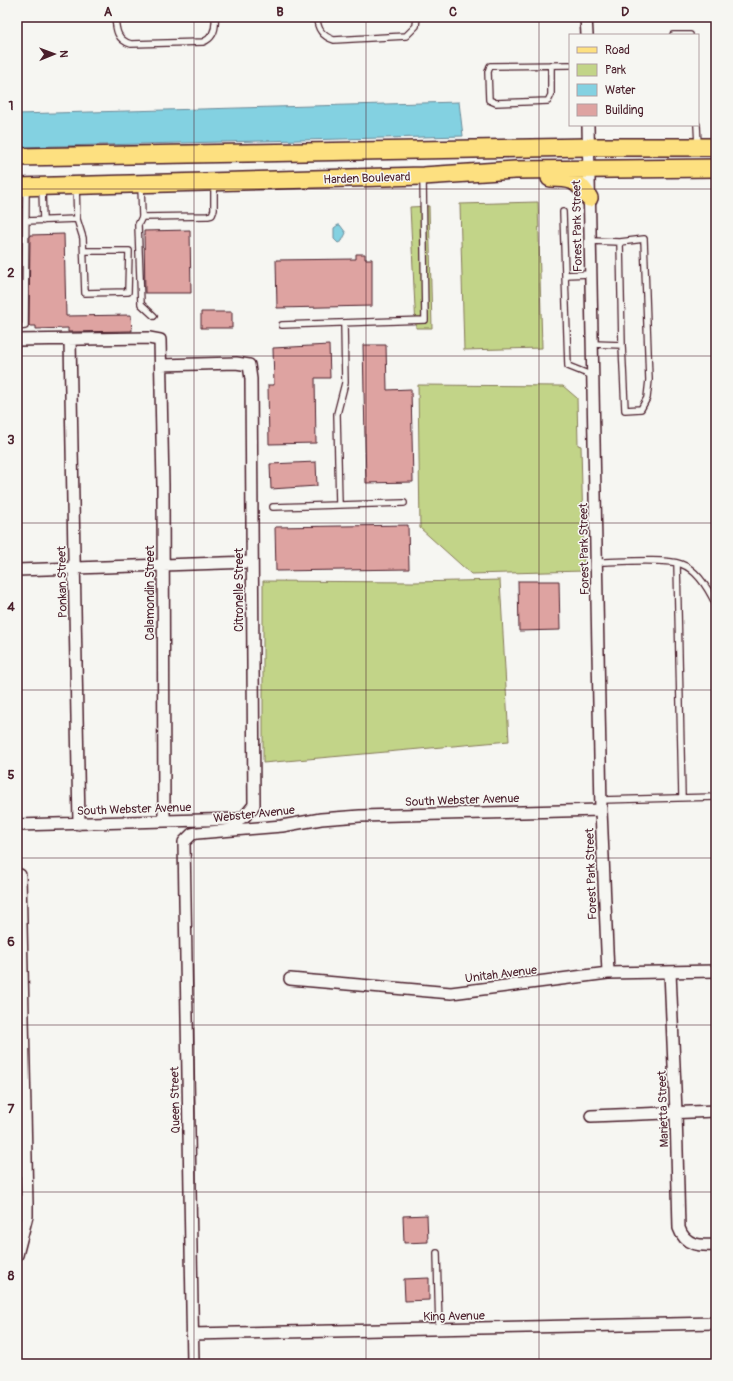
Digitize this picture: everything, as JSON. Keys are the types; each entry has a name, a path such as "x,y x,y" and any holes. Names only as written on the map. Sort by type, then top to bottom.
{"main road":[{"path":"17,157 588,147 716,147"},
{"name":"Harden Boulevard","path":"28,187 423,176 515,170 589,168 716,168"},
{"path":"515,170 544,178 566,178 578,182 589,198"}],"street":[{"path":"586,17 587,34"},
{"name":"Forest Park Street","path":"588,126 601,805 608,973"},
{"name":"Calamondin Street","path":"70,340 149,338 160,340 164,820"},
{"path":"17,340 70,340"},
{"name":"Ponkan Street","path":"70,340 80,824"},
{"name":"Citronelle Street","path":"161,366 236,363 249,365 251,386 251,562 254,799 250,812"},
{"path":"17,570 251,562"},
{"name":"South Webster Avenue","path":"324,819 601,805"},
{"name":"South Webster Avenue","path":"17,825 239,819 250,812"},
{"name":"Webster Avenue","path":"188,838 197,833 275,827 324,819"},
{"name":"Queen Street","path":"188,838 184,842 183,848 193,1364"},
{"path":"17,1255 27,1205 20,875"},
{"name":"Unitah Avenue","path":"290,979 450,993 608,973 716,971"},
{"name":"Marietta Street","path":"670,972 679,1228 681,1234 687,1241 699,1246 716,1245"},
{"path":"592,1116 716,1111"},
{"name":"King Avenue","path":"192,1334 716,1323"}],"lane":[{"path":"115,17 118,36 124,42 131,44 203,42 212,36 215,17"},
{"path":"317,17 319,30 323,36 334,40 399,38 406,36 416,26 417,17"},
{"path":"551,65 551,90 548,101 496,103 489,100 488,72 490,66 551,65 569,65"},
{"path":"697,126 698,146"},
{"path":"282,325 425,320 423,176"},
{"path":"142,217 212,215 214,210 214,183"},
{"path":"141,184 142,217 138,225 141,304 154,316"},
{"path":"76,186 77,219 83,238 85,293 128,292 128,250 84,251"},
{"path":"28,187 43,221"},
{"path":"17,327 26,326 26,221 28,187"},
{"path":"563,212 568,366 593,376"},
{"path":"26,221 77,219"},
{"path":"590,242 620,242 644,239 649,380 647,398 641,409 625,410 620,242"},
{"path":"565,275 591,274"},
{"path":"339,505 337,414 345,383 344,323"},
{"path":"592,344 622,345"},
{"path":"273,507 404,504"},
{"path":"597,562 664,562 681,564 699,577 716,606"},
{"path":"677,563 682,797"},
{"path":"601,805 682,797 716,797"},
{"path":"437,1253 439,1329"}],"green space":[{"path":"538,202 542,348 464,350 460,204"},
{"path":"429,206 432,328 416,328 410,207"},
{"path":"418,385 563,386 577,398 578,445 581,446 584,571 471,574 420,528"},
{"path":"500,580 509,741 263,763 263,581 415,582"}],"water":[{"path":"459,102 463,136 17,147 17,114"},
{"path":"340,225 346,233 342,241 338,243 334,239 334,228"}],"building":[{"path":"190,230 191,293 145,293 144,231"},
{"path":"64,234 66,316 131,315 132,331 68,332 68,328 36,329 36,326 29,326 30,235"},
{"path":"17,235 21,235 21,322 17,323"},
{"path":"356,254 365,254 365,259 372,259 372,306 277,308 276,260 356,259"},
{"path":"201,312 232,312 232,328 201,328"},
{"path":"329,345 330,378 315,378 316,443 269,444 268,385 274,385 273,348"},
{"path":"363,345 386,345 387,390 411,389 413,482 366,483"},
{"path":"316,462 317,486 271,489 270,464"},
{"path":"408,525 409,569 276,571 275,527"},
{"path":"518,581 559,581 560,630 519,631"},
{"path":"427,1215 428,1242 404,1243 403,1216"},
{"path":"429,1278 429,1300 405,1301 404,1279"}]}
